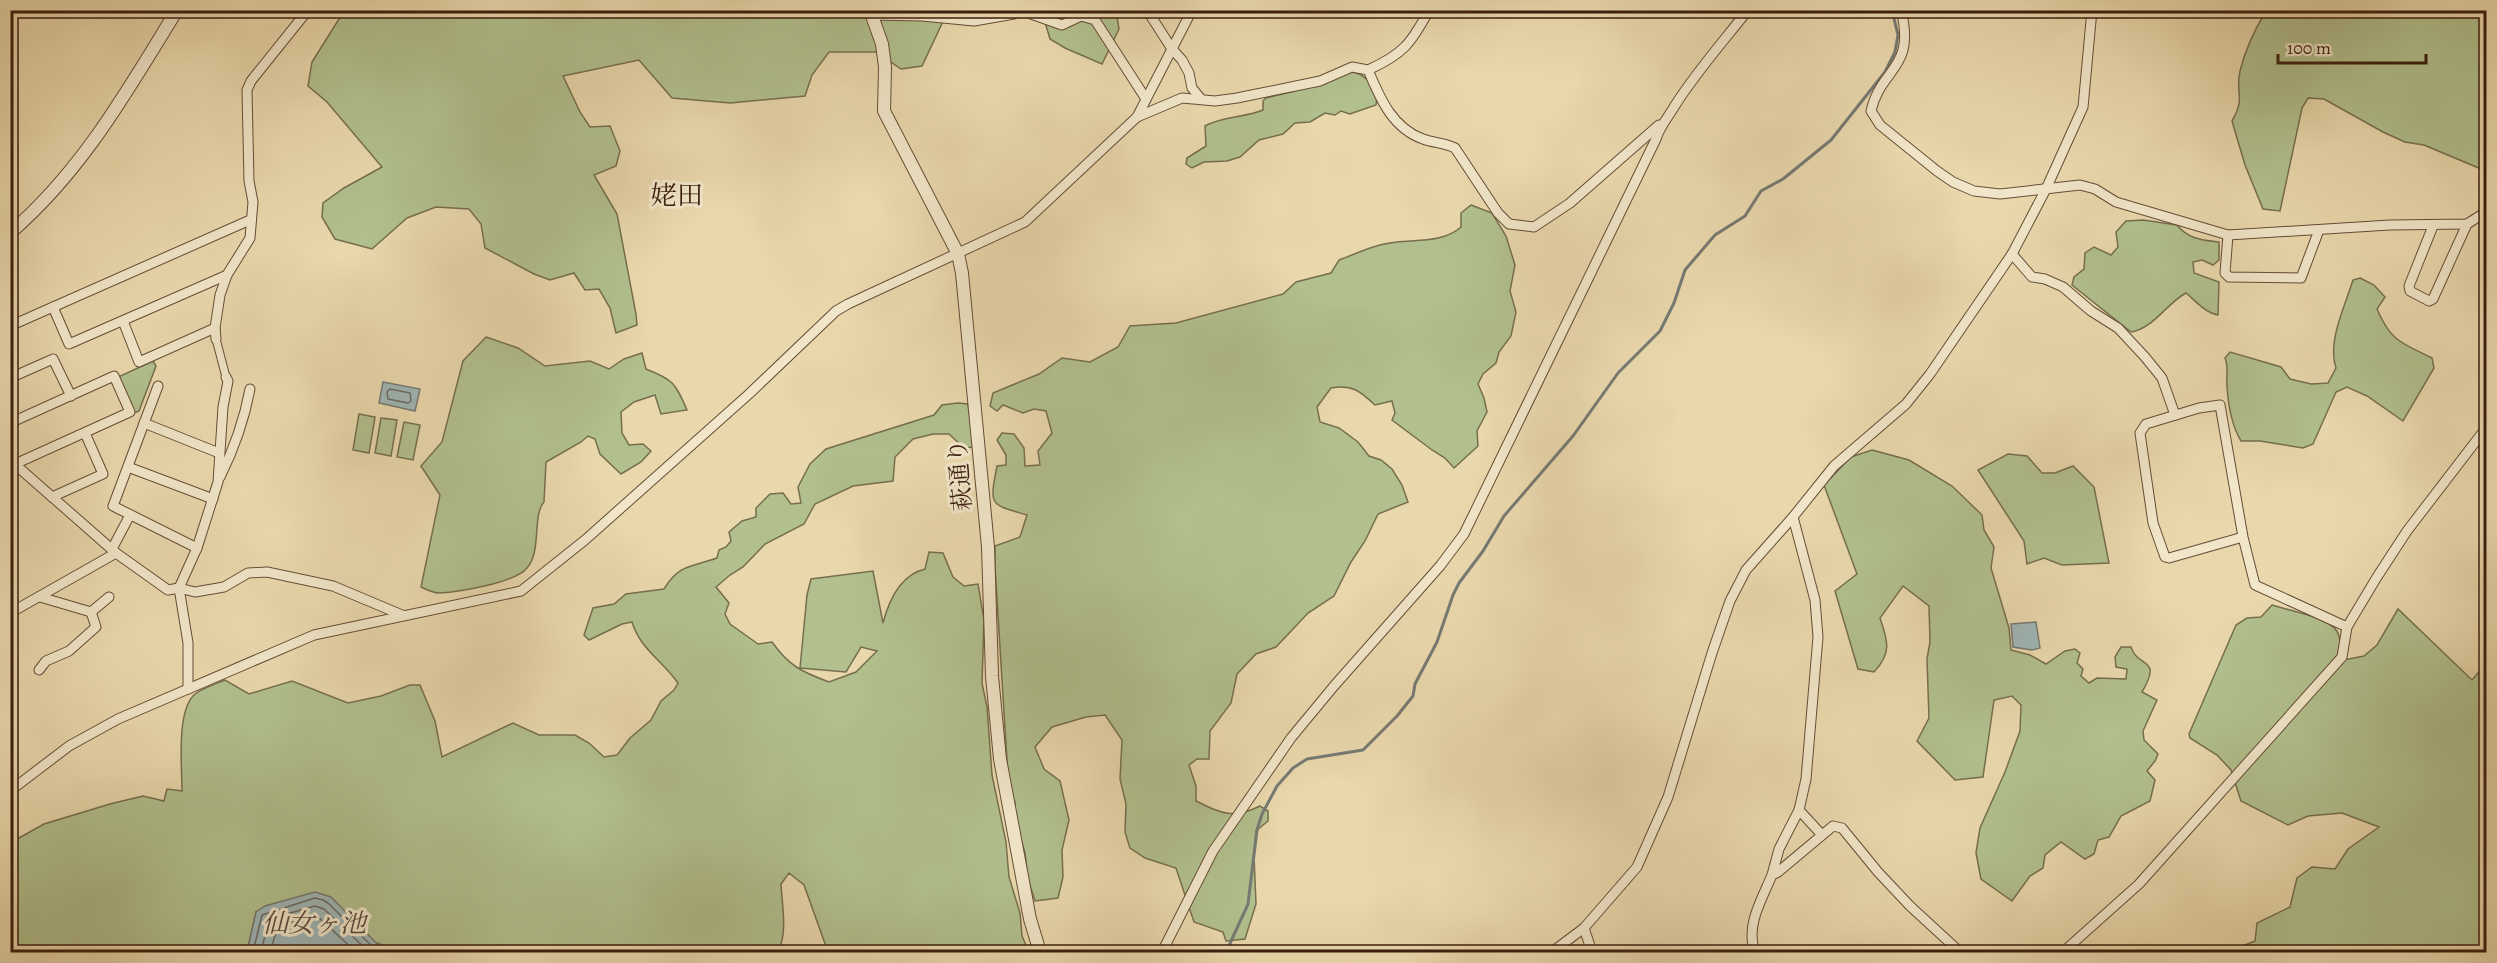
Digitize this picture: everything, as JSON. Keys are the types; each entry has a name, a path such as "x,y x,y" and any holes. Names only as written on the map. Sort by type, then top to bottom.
{"street":[{"path":"10,233 32,215 70,174 103,130 177,10"},
{"path":"218,482 219,453 228,381 215,334 220,295 227,275 250,238 253,202 249,181 248,90 251,81 308,10"},
{"path":"1147,10 1172,49 1182,60 1189,73 1192,88 1201,99"},
{"path":"1137,117 1192,10"},
{"path":"1182,98 1215,101 1237,98 1320,81 1352,67 1368,70 1394,58 1414,39 1429,10"},
{"path":"1368,70 1380,98 1406,131 1455,148 1498,213 1509,224 1534,227 1570,203 1670,114 1696,73 1748,10"},
{"path":"1901,10 1906,40 1902,55 1896,68 1874,99 1871,111 1880,125 1953,182 1974,191 2000,194 2070,185 2088,187 2116,202 2228,235 2390,225 2467,224 2487,212"},
{"path":"1552,952 1584,928 1637,867 1668,797 1730,602 1746,570 1793,517 1834,465 1906,404 1930,374 2012,254 2046,189 2083,107 2092,10"},
{"path":"872,13 974,21 1014,14"},
{"name":"萩通り","path":"872,13 882,44 885,67 882,90 884,111 958,254 966,298 987,537 992,676 1000,759 1030,919 1040,952"},
{"path":"1031,14 1062,25 1081,16 1095,20 1146,99"},
{"path":"10,791 85,737 117,719 314,635 521,591 585,540 749,394 828,317 848,303 1025,222 1137,117 1182,98 1192,88"},
{"path":"1162,952 1213,851 1290,738 1440,566 1464,534 1577,303 1661,123"},
{"path":"10,326 250,220"},
{"path":"2433,226 2409,286 2410,291 2429,301 2433,299 2467,224"},
{"path":"2228,235 2225,273 2229,277 2301,278 2319,230"},
{"path":"2012,254 2032,277 2045,279 2063,287 2091,311 2118,328 2162,378 2175,415"},
{"path":"54,307 69,344 227,275"},
{"path":"123,321 139,362 215,334"},
{"path":"10,378 53,359 71,396"},
{"path":"10,423 114,376 130,412 13,462 114,551 168,590 179,588 195,592 224,587 248,573 267,572 333,586 402,615"},
{"path":"158,386 113,506 197,548"},
{"path":"188,689 188,643 179,588 197,548 218,482 235,448 250,389"},
{"path":"2243,537 2169,558 2165,557 2153,523 2140,433 2146,424 2220,405 2243,537 2255,585 2347,627"},
{"path":"144,423 219,453"},
{"path":"2063,952 2139,884 2223,792 2282,721 2342,657 2347,627 2407,531 2487,428"},
{"path":"52,497 103,474 85,433"},
{"path":"128,467 213,499"},
{"path":"10,613 114,551 130,515"},
{"path":"1755,952 1751,934 1755,915 1772,875 1779,849 1799,810 1806,779 1818,637 1815,600 1793,517"},
{"path":"40,597 92,612"},
{"path":"92,612 109,597"},
{"path":"39,670 46,661 69,651 96,627 92,612"},
{"path":"1799,810 1822,835"},
{"path":"1772,875 1833,826 1842,828 1886,881 1960,952"},
{"path":"1584,928 1592,952"}],"green space":[{"path":"1116,10 1119,29 1102,64 1050,39 1042,12 947,13 922,66 901,69 876,52 829,52 812,75 805,96 730,103 672,98 639,60 563,76 580,112 590,127 610,126 620,151 616,166 594,175 617,214 636,314 637,325 616,333 610,308 599,289 585,290 574,273 550,280 485,248 481,224 469,209 436,207 407,218 372,249 335,239 322,217 323,203 344,188 382,167 327,102 308,86 312,62 344,11"},
{"path":"2266,11 2486,11 2486,171 2424,145 2405,142 2324,99 2308,98 2302,108 2280,211 2263,209 2245,165 2232,121 2239,101 2242,63"},
{"path":"1352,72 1362,76 1371,84 1376,94 1376,105 1350,114 1341,111 1335,115 1325,113 1310,122 1295,123 1283,134 1259,140 1240,157 1227,161 1204,162 1192,168 1186,164 1187,158 1206,146 1205,126 1219,120 1263,110 1263,101 1266,98"},
{"path":"1471,205 1492,213 1506,236 1515,265 1510,291 1516,312 1511,336 1499,352 1496,363 1483,374 1478,384 1487,412 1477,431 1478,446 1454,468 1445,458 1392,420 1395,413 1392,401 1375,405 1365,396 1350,388 1331,388 1317,407 1320,422 1339,428 1358,442 1369,456 1381,460 1392,469 1402,485 1408,502 1378,514 1334,596 1308,613 1276,647 1256,654 1237,674 1231,703 1210,731 1209,759 1197,759 1189,765 1196,786 1196,801 1220,812 1243,813 1260,806 1268,811 1268,821 1256,831 1254,856 1256,904 1245,939 1226,941 1223,932 1194,922 1176,868 1145,858 1130,848 1125,832 1126,804 1120,779 1122,740 1105,715 1086,717 1052,727 1035,747 1044,769 1060,781 1069,820 1062,850 1063,877 1058,898 1035,901 1014,815 1015,802 1009,792 995,567 995,546 1020,537 1027,515 995,502 993,489 997,466 1006,465 1006,455 997,440 1002,433 1014,434 1024,448 1025,466 1040,465 1038,451 1052,433 1046,411 1034,409 1023,413 1003,405 997,411 990,406 993,393 1039,374 1062,358 1090,362 1118,347 1130,326 1176,323 1283,294 1296,282 1331,273 1339,260 1378,245 1434,239 1453,233 1461,227 1461,213"},
{"path":"2143,220 2177,225 2191,236 2219,242 2219,260 2213,265 2202,260 2193,262 2194,273 2219,282 2218,315 2205,309 2186,293 2146,326 2131,332 2072,285 2074,277 2084,269 2085,253 2094,247 2111,255 2118,247 2116,232 2126,221"},
{"path":"2360,278 2374,285 2385,297 2377,309 2393,335 2405,345 2432,358 2434,368 2403,421 2367,396 2347,387 2336,392 2313,444 2303,448 2260,441 2241,441 2229,407 2225,358 2230,352 2281,367 2290,379 2311,384 2328,383 2336,368 2334,347 2338,324 2353,280"},
{"path":"486,337 518,348 545,366 590,361 609,369 624,359 642,353 646,369 663,376 672,384 687,410 661,414 655,395 634,402 621,412 622,433 629,445 643,444 651,451 641,462 621,474 600,454 595,439 588,436 546,462 544,502 538,515 532,561 527,568 511,578 486,586 439,593 421,587 440,495 421,466 442,442 463,361"},
{"path":"153,361 156,366 139,411 134,413 118,377"},
{"path":"968,404 974,447 964,448 949,434 933,434 913,439 895,457 893,481 853,486 815,504 804,524 765,544 743,567 716,587 729,603 725,614 730,624 758,644 772,642 784,657 797,667 829,682 856,672 877,651 861,647 846,672 800,668 807,595 811,579 873,571 883,623 892,597 909,577 925,569 929,552 943,553 953,577 964,586 978,584 984,620 982,683 987,707 992,775 1006,842 1009,877 1020,913 1022,936 1029,952 828,952 804,885 789,873 781,884 784,927 778,952 385,952 380,944 256,912 247,952 11,952 10,843 44,824 110,804 143,796 164,801 167,789 182,791 181,740 189,702 198,692 225,680 249,694 292,681 348,703 381,696 410,685 420,685 435,721 442,757 513,723 539,735 575,735 589,743 604,757 617,755 630,738 651,720 661,701 674,690 678,683 640,640 632,622 622,624 589,640 584,635 593,608 614,604 626,594 664,589 681,571 717,558 719,550 731,541 729,532 742,521 756,517 756,508 770,494 783,493 791,504 801,503 798,487 810,464 826,449 934,415 942,405"},
{"path":"359,414 375,417 369,453 353,450"},
{"path":"381,418 397,420 391,456 375,453"},
{"path":"404,422 420,425 413,460 397,457"},
{"path":"1872,450 1909,460 1952,486 1982,515 1984,530 1994,547 1991,568 2009,628 2011,650 2030,655 2046,664 2065,651 2075,649 2080,653 2077,663 2083,669 2081,676 2089,683 2097,678 2126,679 2127,669 2116,667 2115,657 2121,647 2131,647 2134,654 2150,668 2148,681 2142,692 2157,700 2143,731 2144,740 2158,754 2147,771 2155,780 2150,801 2121,816 2109,837 2098,840 2094,854 2085,859 2061,842 2045,855 2043,868 2030,876 2012,901 1981,879 1976,853 1980,828 2020,731 2021,705 2012,696 1994,700 1983,777 1955,780 1917,741 1929,718 1927,659 1930,642 1929,606 1903,586 1880,618 1887,646 1884,659 1874,672 1858,669 1835,591 1857,574 1824,485 1851,457"},
{"path":"2008,454 2027,456 2042,473 2055,473 2073,466 2094,487 2109,563 2062,565 2044,558 2027,564 2024,541 1978,470"},
{"path":"2272,605 2321,619 2336,629 2340,643 2339,655 2344,660 2364,656 2377,645 2398,609 2472,680 2484,666 2486,658 2486,952 2232,952 2232,950 2255,941 2257,923 2290,907 2297,878 2312,867 2335,869 2348,849 2379,827 2342,813 2308,816 2288,825 2241,801 2231,770 2217,755 2190,738 2189,734 2236,625 2247,618 2261,617"}],"water":[{"path":"383,382 420,389 415,411 379,403"},
{"path":"2036,622 2040,648 2032,650 2013,647 2011,624"},
{"name":"仙女ヶ池","path":"315,892 331,897 385,952 247,952 256,912 265,906"}],"waterway":[{"path":"1226,952 1248,904 1257,830 1262,814 1277,786 1293,768 1307,759 1363,750 1397,716 1413,696 1415,684 1437,642 1459,583 1483,551 1504,516 1573,436 1618,373 1660,331 1674,303 1685,270 1715,235 1745,216 1761,191 1783,179 1831,140 1885,72 1895,52 1898,35 1892,10"}],"district":[{"name":"姥田","path":"677,195"}]}
